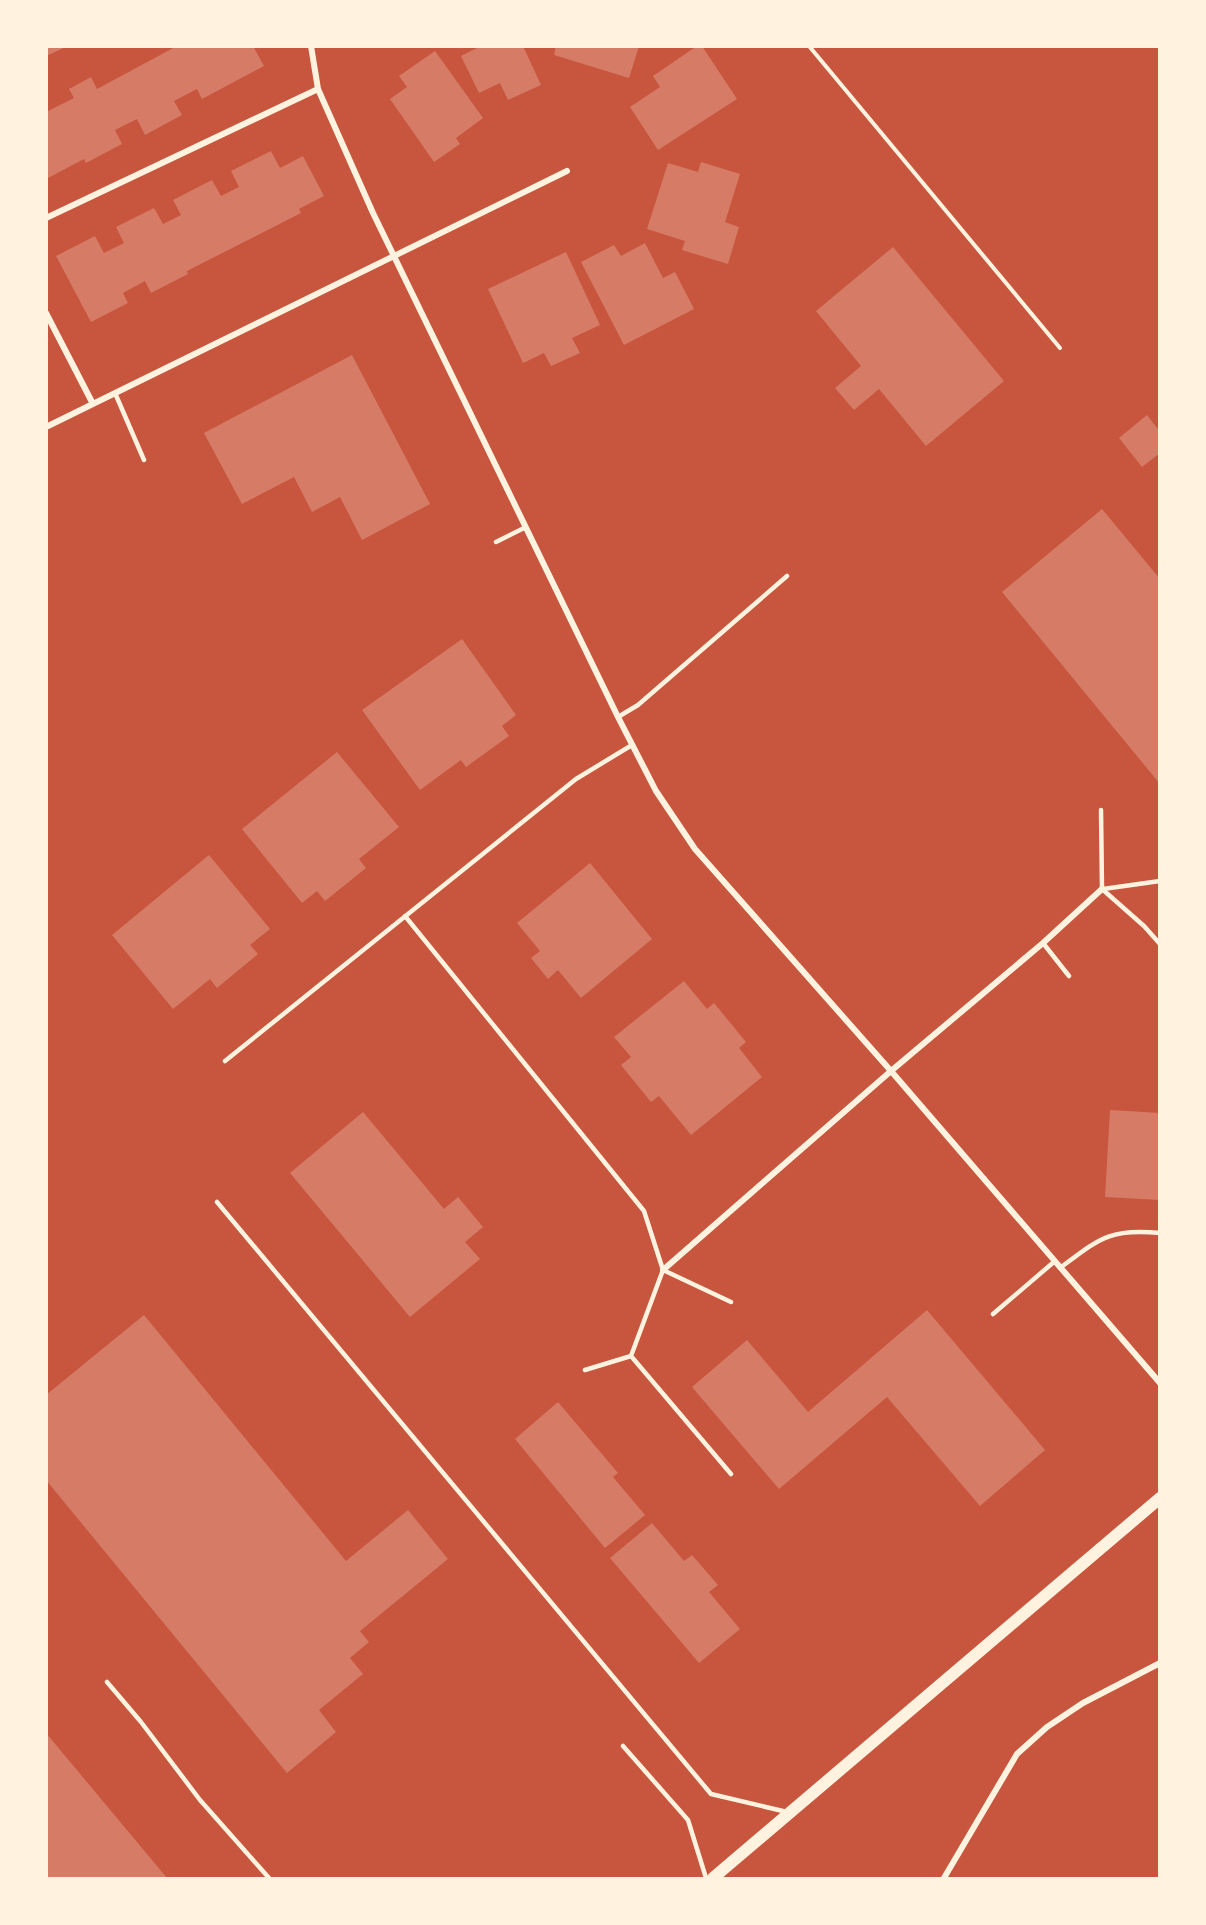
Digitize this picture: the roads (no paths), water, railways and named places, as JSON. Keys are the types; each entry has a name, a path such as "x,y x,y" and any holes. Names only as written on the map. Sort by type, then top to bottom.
{"main road":[{"path":"714,1878 1160,1498"}],"street":[{"path":"310,46 318,89 374,213 656,791 695,849 891,1071 1160,1383"},
{"path":"46,218 318,89"},
{"path":"46,427 567,171"},
{"path":"46,313 93,404"},
{"path":"663,1270 1102,889"},
{"path":"944,1878 1017,1754 1047,1727 1083,1703 1160,1663"}],"lane":[{"path":"115,393 144,460"},
{"path":"496,542 526,527"},
{"path":"618,717 638,705 787,576"},
{"path":"225,1061 576,779 632,745"},
{"path":"1101,810 1102,889 1144,926 1160,944"},
{"path":"1102,889 1160,881"},
{"path":"405,916 644,1211 663,1270 631,1356"},
{"path":"1042,943 1069,976"},
{"path":"217,1202 711,1794 791,1812"},
{"path":"1060,1268 1093,1243 1113,1234 1134,1231 1160,1233"},
{"path":"993,1314 1055,1261"},
{"path":"663,1270 731,1302"},
{"path":"585,1370 631,1356"},
{"path":"631,1356 731,1474"},
{"path":"107,1682 141,1722 200,1800 269,1878"},
{"path":"623,1746 688,1820 706,1878"}]}
